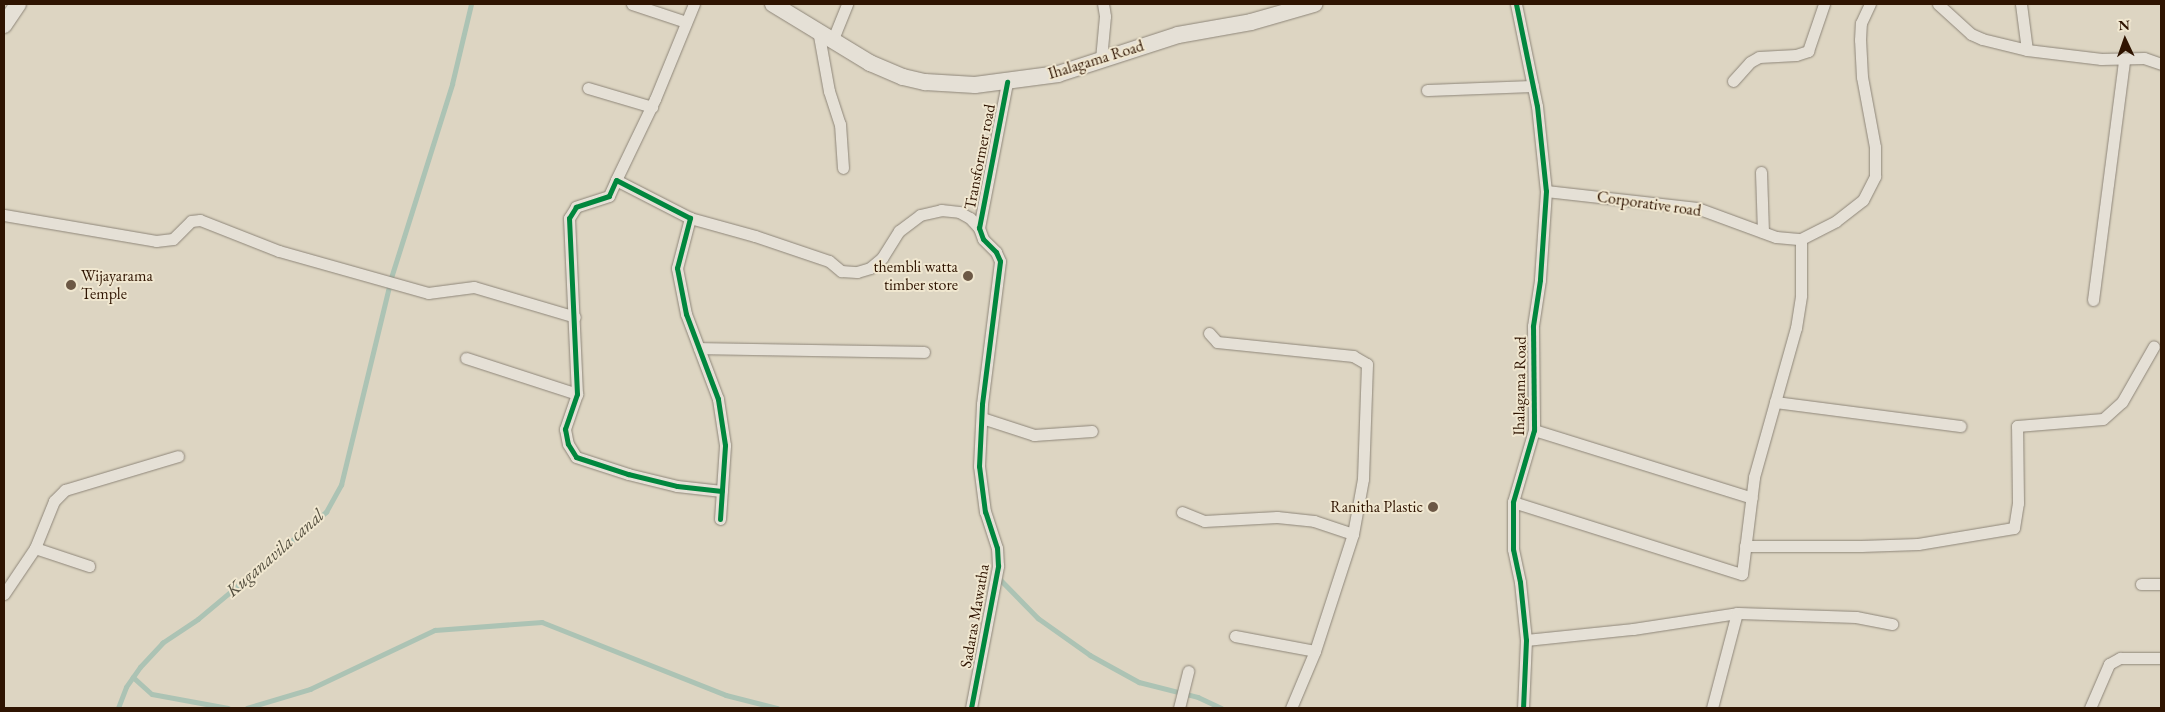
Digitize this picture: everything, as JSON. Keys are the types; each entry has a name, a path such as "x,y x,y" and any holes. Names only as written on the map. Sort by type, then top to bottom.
{"street":[{"path":"4,24 18,4"},
{"path":"632,4 686,22"},
{"path":"694,4 652,107 609,196 576,207 569,218 577,394 565,429 568,444 576,457 628,474 678,486 722,490"},
{"name":"Ihalagama Road","path":"773,4 834,39 870,63 903,77 925,82 975,85 1058,74 1178,35 1251,22 1314,4"},
{"path":"834,39 847,4"},
{"path":"1101,59 1105,16 1103,4"},
{"name":"Ihalagama Road","path":"1516,4 1533,86 1546,191 1540,280 1534,326 1534,430 1513,502 1513,549 1520,582 1526,640 1523,708"},
{"path":"1733,81 1750,62 1759,56 1796,55 1808,51 1824,4"},
{"path":"1513,502 1742,574 1754,477 1796,328 1800,295 1802,240 1836,221 1863,200 1875,176 1875,147 1862,77 1860,40 1861,23 1870,4"},
{"path":"1938,4 1971,34 2027,50 2101,60 2144,58 2161,64"},
{"path":"2021,4 2027,50"},
{"path":"818,30 829,91 840,124 843,168"},
{"path":"2093,300 2124,60"},
{"name":"Transformer road","path":"990,350 1000,261 996,252 983,239 979,228 1007,82"},
{"path":"1427,90 1533,86"},
{"path":"588,88 652,107"},
{"path":"1761,172 1762,232"},
{"path":"616,180 690,218 755,236 829,261 841,271 857,272 870,268 882,258 898,231 920,214 941,210 958,212 970,218 979,228"},
{"name":"Corporative road","path":"1546,191 1697,208 1776,237 1802,240"},
{"path":"4,215 156,241 173,239 191,221 200,220 280,251 428,293 474,287 575,317"},
{"path":"690,218 677,268 686,314 718,399 725,445 720,519"},
{"path":"1209,333 1217,342 1353,356 1366,364 1363,479 1353,534 1315,651 1291,708"},
{"path":"1745,546 1918,544 2014,528 2018,494 2017,426 2103,419 2122,402 2154,346"},
{"path":"699,348 924,352"},
{"name":"Sadaras Mawatha","path":"971,708 998,566 997,548 985,512 979,466 982,418 990,350"},
{"path":"466,358 577,394"},
{"path":"1775,402 1960,426"},
{"path":"982,418 1034,435 1092,431"},
{"path":"1534,430 1752,498"},
{"path":"4,594 34,548 54,501 65,490 178,456"},
{"path":"1182,512 1204,521 1277,517 1314,521 1353,534"},
{"path":"34,548 90,566"},
{"path":"2141,584 2161,584"},
{"path":"1526,640 1633,629 1737,613 1856,617 1892,624"},
{"path":"1712,708 1737,613"},
{"path":"1235,636 1315,651"},
{"path":"2090,708 2109,664 2120,658 2161,658"},
{"path":"1179,708 1188,671"}],"waterway":[{"name":"Kuganavila canal","path":"118,708 126,687 140,667 162,643 198,619 326,512 341,485 391,278 452,84 471,4"},
{"path":"997,576 1038,618 1090,655 1139,682 1198,697 1222,708"},
{"path":"247,708 310,689 435,630 542,622 726,695 777,708"},
{"path":"133,677 152,694 228,708"}],"cycle path":[{"path":"1516,4 1537,106 1546,191 1540,280 1533,326 1534,430 1513,502 1513,549 1520,582 1526,640 1523,708"},
{"path":"971,708 998,566 997,548 985,512 979,466 982,404 1000,261 996,252 983,239 979,228 1007,82"},
{"path":"720,519 725,445 718,399 686,314 677,268 690,218 616,180 609,196 576,207 569,218 577,394 565,429 568,444 576,457 628,474 677,486 722,491"}],"place":[{"name":"thembli watta timber store","path":"968,276"},
{"name":"Wijayarama Temple","path":"71,285"},
{"name":"Ranitha Plastic","path":"1433,507"}]}
